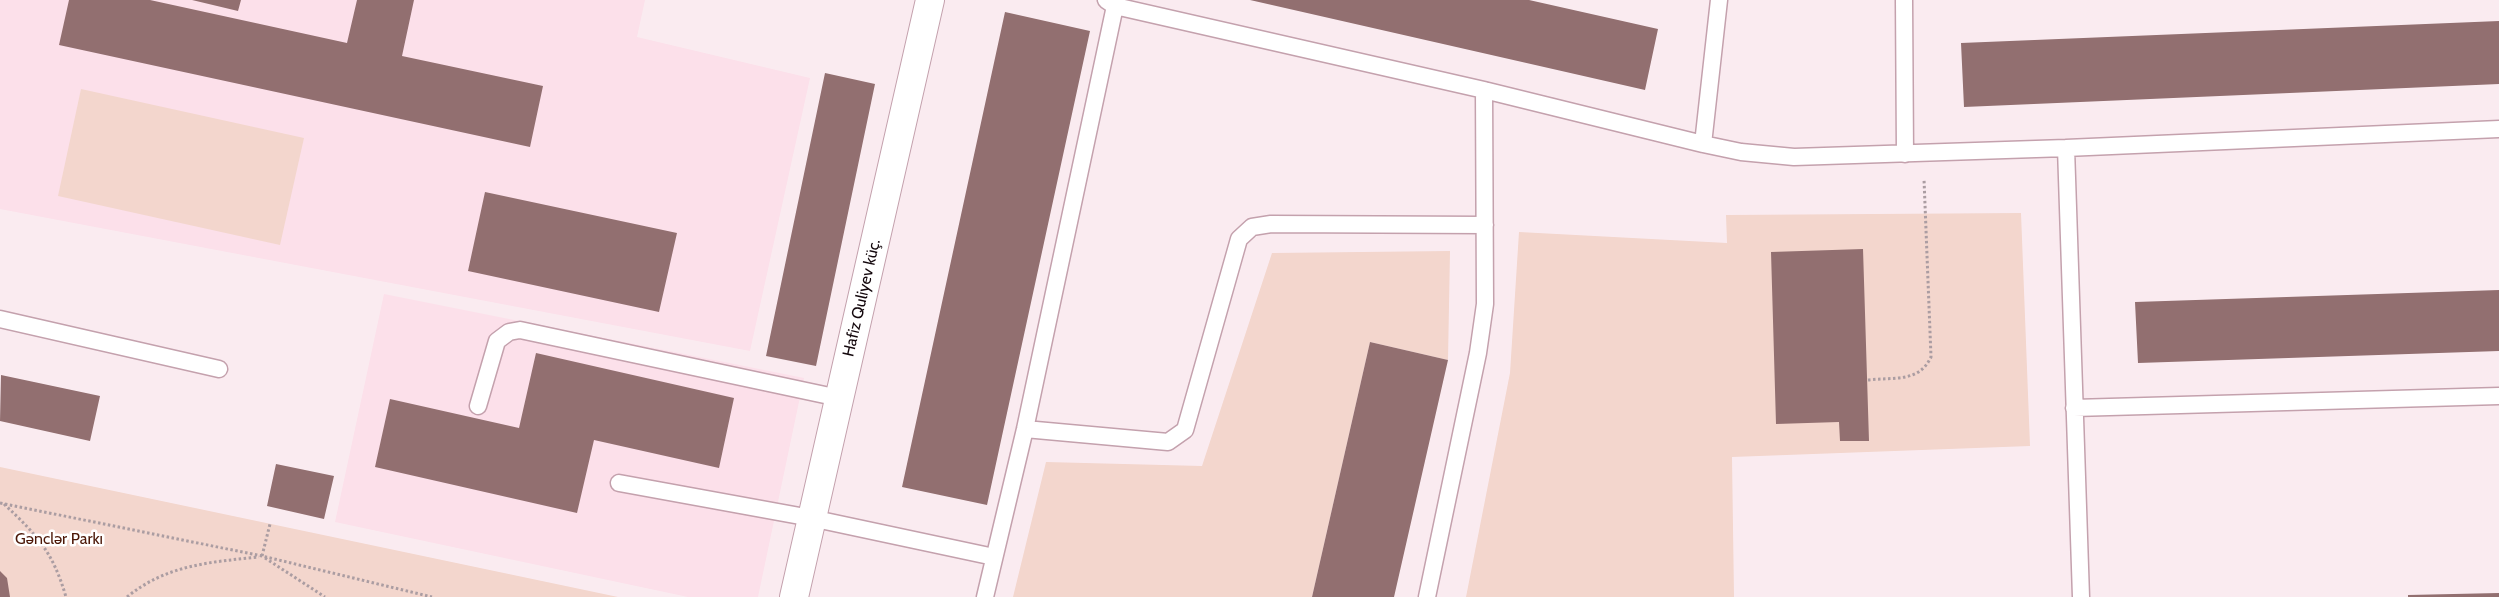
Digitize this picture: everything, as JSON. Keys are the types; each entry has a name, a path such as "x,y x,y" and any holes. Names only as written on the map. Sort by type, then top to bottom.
{"street":[{"name":"Hafiz Quliyev küç.","path":"794,597 930,0"}],"lane":[{"path":"1703,144 1719,0"},
{"path":"1904,0 1906,154"},
{"path":"986,597 1025,429 1110,3 1484,90 1703,144 1741,152 1794,157 1924,154 2499,129"},
{"path":"1428,597 1481,334 1485,304 1484,90"},
{"path":"2066,148 2081,597"},
{"path":"1025,429 1168,442 1186,430 1239,239 1252,227 1271,224 1485,224"},
{"path":"0,319 219,369"},
{"path":"478,406 497,341 509,332 520,330 839,398"},
{"path":"2074,408 2499,396"},
{"path":"619,483 811,518 994,557"}],"path":[{"path":"1868,380 1914,376 1925,369 1931,357 1924,154"},
{"path":"1,502 262,556 432,597"},
{"path":"1,502 35,533 58,571 66,597"},
{"path":"262,556 270,524"},
{"path":"127,597 144,583 196,563 262,556 325,597"}],"shaded area":[{"path":"0,0 645,0 637,37 810,78 750,351 0,209"},
{"path":"384,294 804,378 758,597 688,597 335,522"}],"green space":[{"path":"81,89 304,138 280,245 58,196"},
{"path":"2021,213 2030,446 1732,457 1734,597 1466,597 1510,373 1519,232 1727,243 1726,215"},
{"path":"1450,251 1448,360 1370,342 1312,597 1013,597 1046,462 1202,466 1272,253"},
{"name":"Gənclər Parkı","path":"0,467 618,597 0,597"}],"building":[{"path":"69,0 150,0 347,43 357,0 414,0 402,56 543,86 530,147 59,45"},
{"path":"192,0 241,0 238,11"},
{"path":"1250,0 1529,0 1658,29 1645,90"},
{"path":"1005,12 1090,31 987,505 902,487"},
{"path":"2499,21 2499,84 1964,107 1961,43"},
{"path":"825,73 875,84 816,366 766,356"},
{"path":"485,192 677,233 659,312 468,271"},
{"path":"1863,249 1869,441 1840,441 1839,422 1776,424 1771,252"},
{"path":"2499,290 2499,351 2138,363 2135,302"},
{"path":"1370,342 1448,360 1394,597 1312,597"},
{"path":"536,353 734,398 719,468 594,440 577,513 375,467 390,399 519,428"},
{"path":"1,375 100,396 90,441 0,421"},
{"path":"276,464 334,476 324,519 267,506"},
{"path":"0,571 7,578 10,597 0,597"},
{"path":"2499,593 2499,597 2408,597 2408,595"}]}
